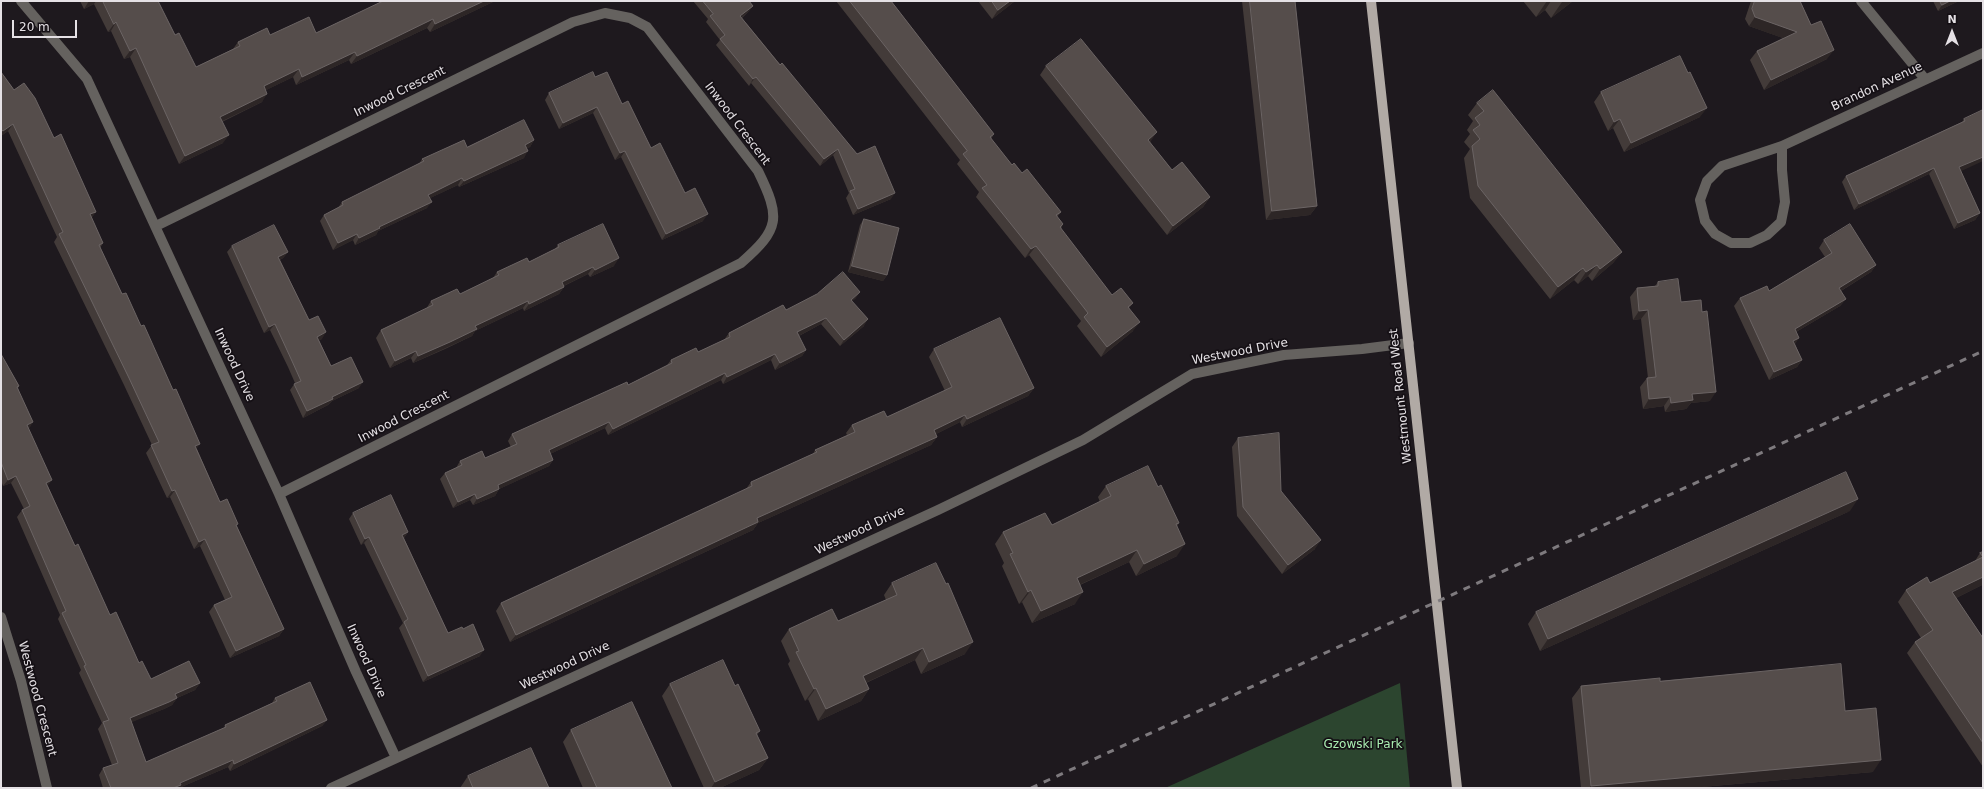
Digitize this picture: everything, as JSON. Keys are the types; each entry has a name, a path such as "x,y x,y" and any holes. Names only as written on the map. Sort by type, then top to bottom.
{"main road":[{"name":"Westmount Road West","path":"1371,1 1457,788"}],"street":[{"name":"Inwood Drive","path":"21,1 88,79 279,494 356,672 396,758"},
{"path":"1861,1 1925,79"},
{"name":"Inwood Crescent","path":"156,226 573,22 606,13 630,18 647,27 758,171 767,190 773,212 771,232 761,246 741,264 279,494"},
{"name":"Brandon Avenue","path":"1782,146 1782,170 1785,202 1781,222 1768,235 1750,243 1731,243 1715,234 1705,221 1700,200 1707,181 1722,166 1782,146 1983,53"},
{"name":"Westwood Drive","path":"330,788 938,510 1069,447 1192,374 1284,355 1362,349 1409,343"},
{"name":"Westwood Crescent","path":"1,617 21,681 47,788"}],"green space":[{"name":"Gzowski Park","path":"1400,683 1410,788 1165,788"}],"building":[{"path":"103,1 158,1 175,35 179,33 196,67 240,46 238,42 267,28 270,35 309,17 316,33 383,1 484,1 435,24 433,19 357,56 355,52 302,77 299,69 264,86 267,94 220,117 229,135 185,156 136,48 130,51 116,22 114,24"},
{"path":"703,1 749,1 753,6 740,16 780,65 782,63 857,154 875,146 895,193 858,209 850,191 855,189 838,149 824,159 756,77 753,79 720,39 725,35 710,16 713,14"},
{"path":"850,1 891,1 994,134 990,137 1012,165 1014,163 1022,173 1027,169 1061,212 1056,215 1063,224 1060,227 1112,295 1121,288 1133,303 1128,307 1140,322 1107,347 1084,317 1088,313 1036,246 1031,249 982,188 987,185 963,154 967,151"},
{"path":"992,1 1010,1 998,10"},
{"path":"1250,1 1295,1 1317,206 1272,211"},
{"path":"1755,1 1800,1 1811,25 1821,21 1834,50 1771,80 1757,51 1797,32 1755,17 1752,9"},
{"path":"1940,1 1950,1 1942,5"},
{"path":"1081,39 1157,132 1148,140 1172,170 1182,162 1210,197 1173,226 1046,66"},
{"path":"1680,56 1688,73 1690,72 1707,108 1631,143 1620,119 1614,122 1601,92"},
{"path":"1,72 14,90 24,83 35,98 54,138 61,134 96,212 90,214 103,243 99,245 122,294 126,293 141,326 144,325 173,390 176,389 200,444 195,446 220,502 227,499 238,524 236,525 284,629 236,651 214,605 232,597 205,539 199,542 175,490 172,491 151,445 159,442 59,234 63,232 13,124 3,131 1,129"},
{"path":"593,72 595,77 607,72 622,104 628,101 651,148 660,143 685,193 695,188 708,214 666,234 625,151 620,153 597,107 563,123 549,93"},
{"path":"1493,90 1622,252 1600,269 1597,265 1586,272 1583,268 1558,287 1478,186 1472,146 1480,139 1473,130 1480,125 1475,118 1484,111 1477,103"},
{"path":"1983,110 1983,157 1959,167 1980,213 1958,223 1934,168 1859,204 1846,176 1965,121 1964,119"},
{"path":"524,120 534,140 525,145 528,151 464,181 462,178 428,195 432,202 379,227 380,228 359,238 357,234 338,243 324,215 343,205 342,202 424,161 422,159 464,140 467,147"},
{"path":"864,219 899,228 887,275 852,266"},
{"path":"603,224 619,258 595,270 593,267 562,282 564,287 529,304 528,301 475,326 477,329 450,342 418,356 416,351 395,361 381,330 433,305 431,301 457,289 460,294 499,275 497,272 527,258 529,262 559,247 558,245"},
{"path":"1850,224 1876,265 1839,288 1846,299 1795,329 1799,338 1793,341 1802,360 1774,372 1740,298 1767,286 1769,291 1832,253 1824,240"},
{"path":"274,225 288,252 278,257 309,320 318,316 326,332 317,337 331,366 351,357 363,382 332,397 333,399 307,411 294,384 301,381 292,361 275,324 269,327 232,246"},
{"path":"843,272 860,292 851,300 868,319 844,340 826,318 797,332 806,350 780,363 775,354 727,377 725,373 613,429 609,422 549,450 553,460 498,485 499,489 477,499 475,494 458,502 445,473 462,465 460,461 482,451 485,458 517,444 512,434 627,382 628,385 672,363 671,360 696,348 698,352 730,337 729,333 783,305 786,310 817,294"},
{"path":"1678,279 1681,302 1701,300 1702,312 1707,311 1716,392 1692,394 1693,400 1671,403 1670,397 1649,399 1647,378 1656,377 1648,310 1639,311 1637,288 1658,286 1658,282"},
{"path":"1000,318 1034,388 967,419 965,415 934,430 937,437 757,518 758,522 516,635 501,603 752,486 751,482 817,452 815,450 855,432 852,425 884,411 887,417 952,387 934,349"},
{"path":"1,354 19,386 17,387 33,422 27,425 52,480 46,483 75,546 78,544 110,615 116,612 139,663 142,661 151,679 189,661 200,683 175,694 177,698 169,702 130,718 146,762 226,727 225,725 277,701 275,698 310,682 327,720 234,764 233,760 180,783 181,785 173,788 111,788 103,768 118,763 103,722 109,720 62,613 66,611 22,510 30,506 16,476 8,480 1,462"},
{"path":"1279,433 1281,491 1321,540 1288,565 1243,507 1238,438"},
{"path":"1148,466 1158,487 1161,485 1179,523 1176,524 1185,544 1144,564 1137,550 1077,578 1083,592 1041,611 1031,590 1028,592 1010,554 1013,553 1003,532 1045,513 1052,525 1111,496 1106,486"},
{"path":"1846,472 1858,499 1548,639 1536,612"},
{"path":"391,495 408,532 402,535 448,633 462,627 463,629 473,624 484,650 428,676 404,622 408,619 369,537 365,539 353,513"},
{"path":"1983,557 1983,577 1952,592 1983,638 1983,743 1915,642 1933,630 1906,590 1927,577 1930,583"},
{"path":"936,563 946,584 948,583 973,642 929,662 923,648 863,676 869,689 826,709 816,688 814,689 796,652 799,651 789,629 832,609 838,621 897,595 892,583"},
{"path":"723,660 735,686 738,684 760,731 756,733 768,758 715,782 670,684"},
{"path":"1841,664 1845,711 1876,708 1881,760 1591,786 1581,686 1660,678 1660,681"},
{"path":"632,702 672,788 597,788 571,730"},
{"path":"531,748 549,788 473,788 468,776"}],"railway":[{"path":"1031,788 1983,351"}]}
